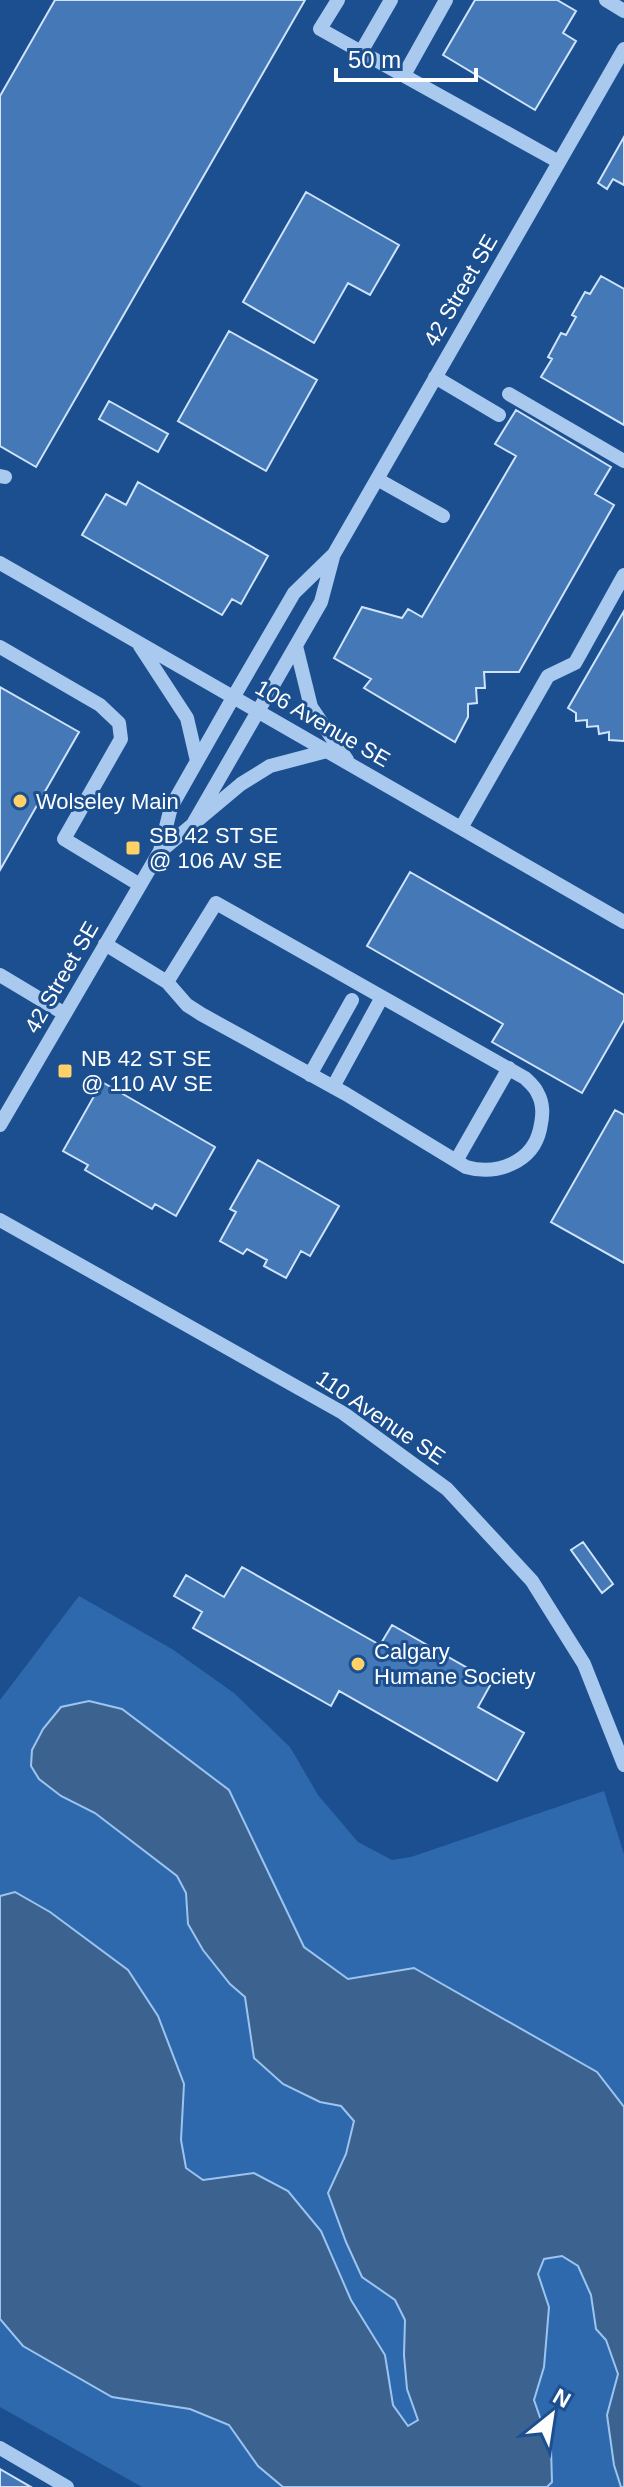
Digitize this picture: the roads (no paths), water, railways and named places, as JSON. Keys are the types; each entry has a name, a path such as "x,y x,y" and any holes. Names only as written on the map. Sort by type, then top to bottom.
{"street":[{"path":"338,0 320,29 559,162"},
{"path":"361,52 391,0"},
{"path":"404,75 446,0"},
{"path":"606,0 624,11"},
{"name":"42 Street SE","path":"160,851 193,824 296,646 321,602 334,554 624,49"},
{"path":"435,377 499,415"},
{"path":"509,394 624,461"},
{"path":"377,479 443,516"},
{"name":"42 Street SE","path":"0,1125 160,851 171,807 294,593 334,554"},
{"name":"106 Avenue SE","path":"0,563 624,922"},
{"path":"461,828 548,676 575,663 624,575"},
{"path":"138,642 187,718 197,761"},
{"path":"296,646 311,707 349,764"},
{"path":"0,647 100,705 119,723 121,739 64,839 140,885"},
{"path":"193,824 241,784 270,766 327,751"},
{"path":"105,944 167,982 187,1005 201,1014 333,1087 466,1167 481,1171 500,1169 522,1160 538,1139 544,1112 537,1091 525,1078 216,903 167,982"},
{"path":"0,975 65,1014"},
{"path":"333,1087 382,997"},
{"path":"310,1075 352,1000"},
{"path":"456,1161 509,1068"},
{"name":"110 Avenue SE","path":"0,1220 343,1413 447,1489 532,1581 584,1664 624,1765"},
{"path":"0,2448 67,2487"}],"place":[{"name":"Wolseley Main","path":"20,801"},
{"name":"SB 42 ST SE @ 106 AV SE","path":"133,848"},
{"name":"NB 42 ST SE @ 110 AV SE","path":"65,1071"},
{"name":"Calgary Humane Society","path":"358,1664"}]}
